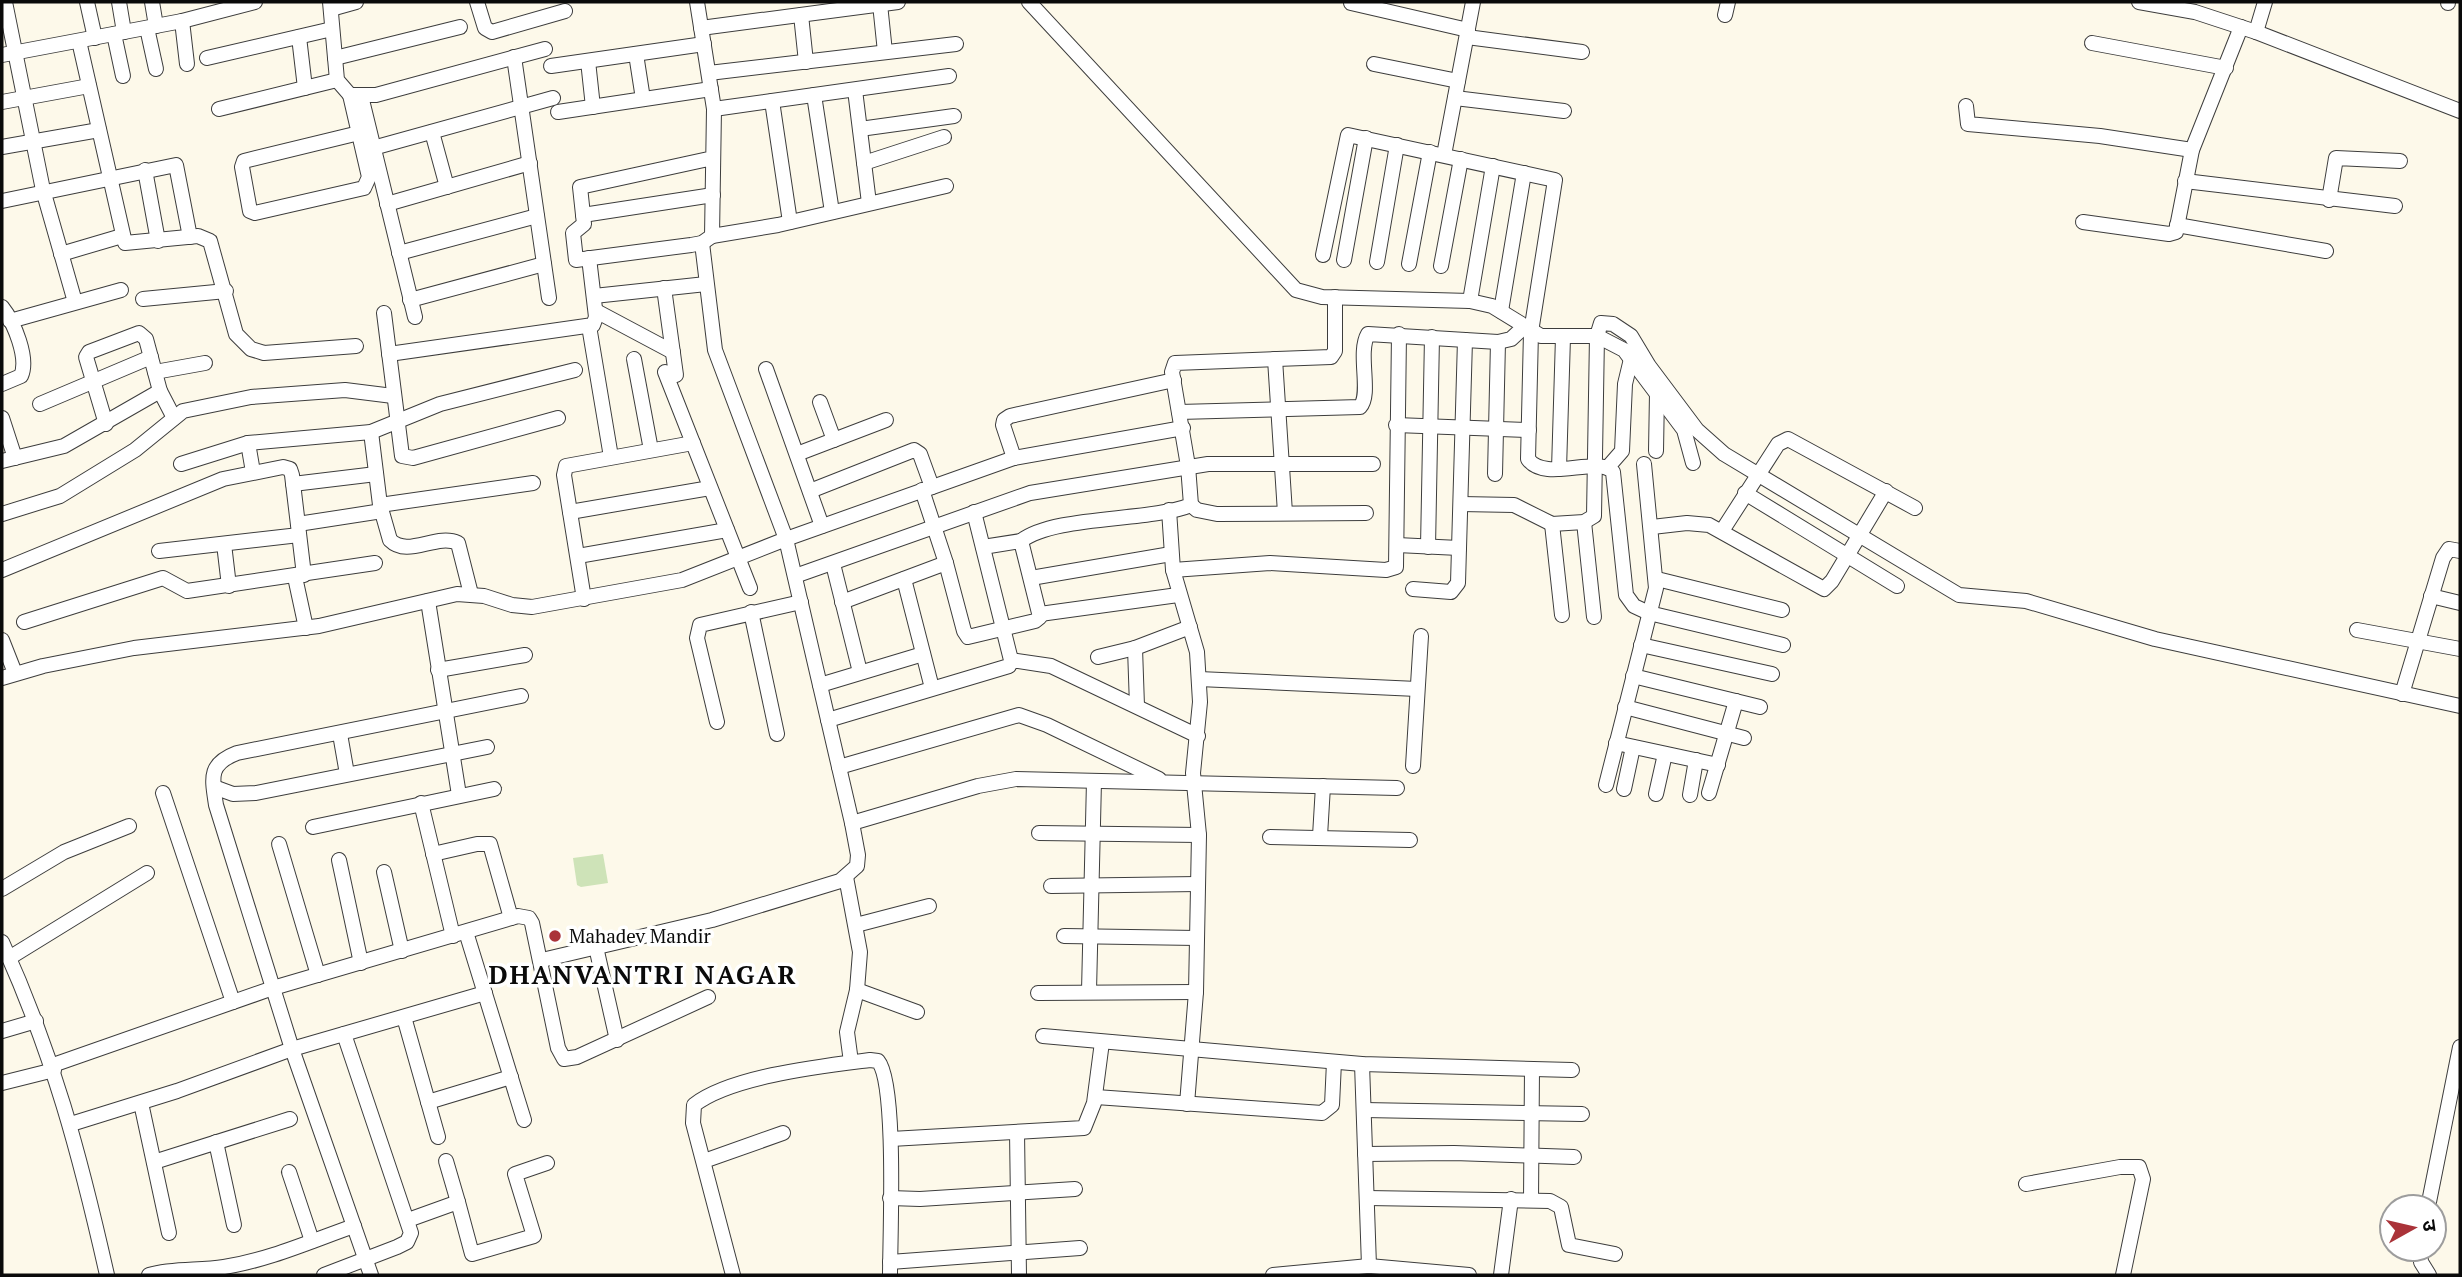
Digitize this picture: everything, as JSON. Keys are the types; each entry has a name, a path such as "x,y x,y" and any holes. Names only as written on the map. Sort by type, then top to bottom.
{"street":[{"path":"5,2 8,54 25,98 43,191 75,302"},
{"path":"87,2 94,38"},
{"path":"119,2 123,76"},
{"path":"152,2 156,69"},
{"path":"8,54 182,21 255,2"},
{"path":"356,2 330,5 337,80 355,96 373,148 415,317"},
{"path":"477,2 485,28 492,32 565,11"},
{"path":"541,960 712,920 846,877 857,866 858,855 852,823 786,539 715,350 706,284 707,239 713,195 714,109 697,2"},
{"path":"701,29 898,2"},
{"path":"1029,2 1288,284 1307,295 1470,301 1501,311 1527,330 1563,337 1597,336 1624,350 1657,393 1684,430 1693,463"},
{"path":"1409,264 1437,154 1455,98 1473,2"},
{"path":"2140,2 2195,12 2256,32 2460,111"},
{"path":"2256,32 2265,2"},
{"path":"1351,3 1467,34 1582,52"},
{"path":"880,4 885,52"},
{"path":"801,15 806,62"},
{"path":"182,21 187,64"},
{"path":"335,58 460,27"},
{"path":"2083,222 2173,234 2192,150 2227,68 2241,27"},
{"path":"207,58 332,29"},
{"path":"299,37 305,88"},
{"path":"79,41 122,236 131,244 190,237 205,237 210,241 236,334 251,349 264,352 356,346"},
{"path":"2092,43 2227,68"},
{"path":"551,66 704,44"},
{"path":"709,73 956,44"},
{"path":"355,96 545,49"},
{"path":"636,54 643,99"},
{"path":"514,57 549,298"},
{"path":"588,61 593,107"},
{"path":"1374,64 1458,81"},
{"path":"714,109 949,76"},
{"path":"219,109 337,80"},
{"path":"2,102 89,86"},
{"path":"373,148 522,107 593,107 711,89"},
{"path":"855,90 869,203"},
{"path":"814,95 832,212"},
{"path":"355,96 359,133 369,177 364,188 255,213 250,211 242,167 244,161 359,133"},
{"path":"1455,98 1564,111"},
{"path":"772,101 790,222"},
{"path":"1966,106 1965,121 1972,125 2100,136 2192,150"},
{"path":"860,129 954,116"},
{"path":"2,147 99,130"},
{"path":"432,132 447,187"},
{"path":"1323,255 1346,137 1352,135 1552,178 1556,186 1527,330 1528,459 1531,463 1559,469 1608,467 1622,451 1625,384 1631,359"},
{"path":"864,163 944,137"},
{"path":"1344,260 1366,138"},
{"path":"1377,262 1396,145"},
{"path":"713,158 580,187 583,228 573,233 576,260 740,234 946,186"},
{"path":"2329,200 2336,158 2400,161"},
{"path":"1441,266 1461,159"},
{"path":"387,204 530,163"},
{"path":"2,201 176,165 190,237"},
{"path":"1470,301 1493,166"},
{"path":"145,170 158,241"},
{"path":"1501,311 1524,173"},
{"path":"2185,181 2395,206"},
{"path":"583,215 713,195"},
{"path":"399,253 537,216"},
{"path":"2177,225 2326,251"},
{"path":"61,254 122,236"},
{"path":"389,354 501,339 550,328 589,326 595,322 596,311 589,258"},
{"path":"410,300 544,264"},
{"path":"594,296 706,284"},
{"path":"664,288 673,352 671,373 693,443 750,588"},
{"path":"10,321 121,290"},
{"path":"143,299 226,291"},
{"path":"1335,297 1334,355 1325,358 1181,361 1173,367 1191,505 1197,510 1217,514 1366,513"},
{"path":"2,307 24,359 21,376 2,384"},
{"path":"596,311 673,352"},
{"path":"384,313 400,452 406,458 558,418"},
{"path":"1461,504 1514,505 1552,524 1584,522 1595,512 1592,468 1597,336 1598,327 1605,323 1622,328 1631,336 1649,366 1697,430 1724,454 1959,595 2026,601 2154,639 2460,706"},
{"path":"589,326 611,457"},
{"path":"1180,412 1363,405 1365,339 1373,332 1498,342 1511,340 1527,330"},
{"path":"106,424 86,362 89,352 132,334 144,334 160,391 174,418"},
{"path":"1173,570 1270,563 1386,570 1396,566 1399,334"},
{"path":"1428,547 1432,337"},
{"path":"1559,469 1563,337"},
{"path":"1413,589 1455,590 1458,583 1465,340"},
{"path":"1495,474 1498,342"},
{"path":"40,404 151,357"},
{"path":"634,359 651,450"},
{"path":"1275,359 1285,513"},
{"path":"155,372 205,363"},
{"path":"766,369 822,526"},
{"path":"181,464 248,443 371,432 440,404 575,370"},
{"path":"1014,458 1003,425 1004,420 1010,416 1174,380"},
{"path":"2,514 60,496 135,450 183,411 251,397 345,390 393,396"},
{"path":"2,418 8,459 64,446 160,391"},
{"path":"1656,451 1657,393"},
{"path":"820,402 834,440"},
{"path":"797,454 886,420"},
{"path":"1396,425 1529,430"},
{"path":"2,640 9,676 134,648 306,628 471,594 523,607 584,599 682,580 786,539 1014,458 1183,428"},
{"path":"371,432 381,508 390,540 402,547 445,540 458,543 471,594"},
{"path":"1721,531 1778,444 1788,439 1916,508"},
{"path":"248,443 253,472"},
{"path":"584,599 564,475 566,466 693,443"},
{"path":"810,491 914,450 920,454 934,527 965,635 1035,621 1040,614 1178,594"},
{"path":"795,576 1030,493 1188,466 1373,464"},
{"path":"1606,785 1657,579 1644,464"},
{"path":"2,570 223,479 287,467 293,484 299,530 300,576 306,628"},
{"path":"1608,467 1614,478 1626,595 1634,606 1649,613 1783,645"},
{"path":"293,484 376,474"},
{"path":"159,551 224,544 299,530 381,508 534,484"},
{"path":"570,512 710,488"},
{"path":"1652,527 1699,523 1721,531 1818,589 1828,586 1886,491"},
{"path":"1745,494 1897,586"},
{"path":"983,547 1021,541 1032,534 1080,524 1191,505"},
{"path":"1169,510 1173,570 1190,628 1199,679 1198,741 1194,762 1199,835 1196,992 1187,1104"},
{"path":"974,512 1011,660"},
{"path":"1584,522 1594,617"},
{"path":"1552,524 1562,615"},
{"path":"578,556 727,530"},
{"path":"1021,541 1040,614"},
{"path":"224,544 229,586"},
{"path":"1396,545 1459,548"},
{"path":"2402,694 2445,552 2460,551"},
{"path":"1031,578 1171,554"},
{"path":"24,622 163,578 181,591 300,576 375,563"},
{"path":"842,602 946,563"},
{"path":"833,564 860,672"},
{"path":"904,579 932,688"},
{"path":"1657,579 1782,610"},
{"path":"2431,596 2460,603"},
{"path":"428,601 459,795"},
{"path":"717,722 697,630 708,621 801,602"},
{"path":"751,612 777,734"},
{"path":"1098,657 1135,648 1190,628"},
{"path":"2357,630 2460,649"},
{"path":"1413,766 1421,636"},
{"path":"1641,645 1772,674"},
{"path":"1135,648 1137,706"},
{"path":"820,685 923,654"},
{"path":"438,670 525,655"},
{"path":"828,720 1006,667 1011,660"},
{"path":"1011,660 1051,666 1137,706 1198,741"},
{"path":"1633,676 1760,707"},
{"path":"1199,679 1417,689"},
{"path":"371,1275 292,1049 215,795 214,771 222,759 521,696"},
{"path":"1709,793 1735,701"},
{"path":"1626,706 1744,738"},
{"path":"839,768 1019,715 1047,725 1165,782"},
{"path":"340,734 347,774"},
{"path":"1616,744 1718,765"},
{"path":"215,795 244,794 487,747"},
{"path":"1624,789 1633,747"},
{"path":"1656,794 1665,754"},
{"path":"1690,795 1696,760"},
{"path":"852,823 998,781 1195,782 1397,788"},
{"path":"1089,992 1094,781"},
{"path":"1320,836 1322,786"},
{"path":"313,827 494,789"},
{"path":"163,793 233,1002"},
{"path":"421,803 437,875 485,993 524,1120"},
{"path":"2,888 64,852 129,826"},
{"path":"1039,833 1199,835"},
{"path":"1270,836 1410,840"},
{"path":"279,844 318,975"},
{"path":"432,854 477,844 490,844 511,918"},
{"path":"339,860 361,963"},
{"path":"384,872 402,951"},
{"path":"9,958 147,873"},
{"path":"846,877 860,952 858,990 850,1015 851,1062"},
{"path":"1051,886 1198,884"},
{"path":"856,925 929,906"},
{"path":"2,1083 54,1067 273,988 511,918 529,918 541,960 560,1056 570,1060 708,997"},
{"path":"1064,936 1197,938"},
{"path":"2,942 54,1067 71,1124 107,1275"},
{"path":"596,947 617,1040"},
{"path":"858,990 917,1012"},
{"path":"1038,993 1196,992"},
{"path":"71,1124 141,1103 292,1049 485,993"},
{"path":"404,1017 438,1137"},
{"path":"2,1031 36,1021"},
{"path":"324,1275 407,1242 411,1233 344,1034"},
{"path":"1043,1037 1362,1064 1573,1070"},
{"path":"891,1139 1084,1128 1094,1105 1102,1042"},
{"path":"2431,1193 2460,1047"},
{"path":"733,1275 692,1114 694,1105 777,1074 870,1060 881,1065 891,1139 890,1269 1080,1248"},
{"path":"1094,1105 1187,1104 1327,1112 1332,1105 1334,1062"},
{"path":"1362,1064 1369,1266"},
{"path":"1531,1200 1532,1069"},
{"path":"428,1102 511,1077"},
{"path":"141,1103 169,1233"},
{"path":"1364,1110 1582,1114"},
{"path":"154,1162 290,1119"},
{"path":"1017,1132 1019,1275"},
{"path":"704,1161 783,1133"},
{"path":"216,1142 234,1225"},
{"path":"1365,1154 1574,1157"},
{"path":"446,1161 472,1254 534,1236 515,1174 547,1163"},
{"path":"2026,1184 2120,1167 2139,1167 2143,1179 2123,1275"},
{"path":"289,1172 312,1241"},
{"path":"890,1198 1075,1189"},
{"path":"1367,1209 1511,1199 1550,1201 1561,1207 1569,1245 1615,1254"},
{"path":"1501,1275 1511,1199"},
{"path":"408,1220 458,1202"},
{"path":"149,1275 168,1270 224,1267 354,1226"},
{"path":"1273,1275 1369,1266 1469,1275"}],"green space":[{"path":"603,854 608,883 581,887 577,885 573,858"}],"place":[{"name":"Mahadev Mandir","path":"555,936"}],"district":[{"name":"DHANVANTRI NAGAR","path":"643,975"}]}
